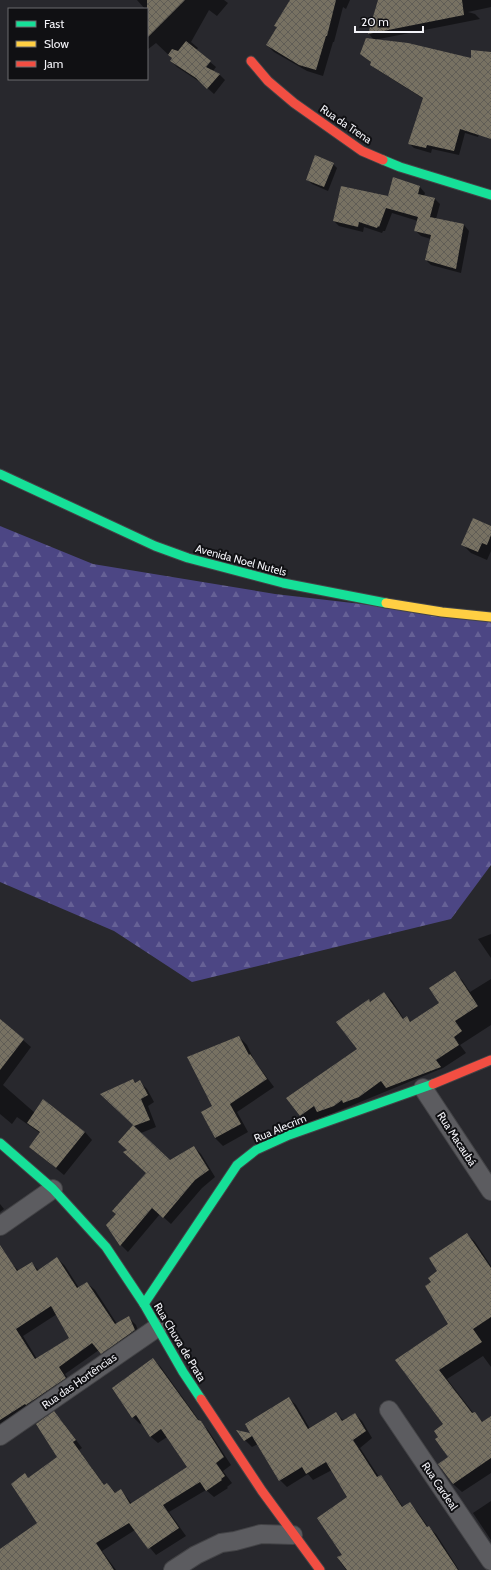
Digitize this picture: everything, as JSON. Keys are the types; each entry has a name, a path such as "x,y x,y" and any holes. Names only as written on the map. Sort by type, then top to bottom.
{"street":[{"name":"Rua da Trena","path":"251,61 268,81 294,103 362,151 400,167 491,195"},
{"name":"Avenida Noel Nutels","path":"0,474 155,546 188,558 283,583 365,600 442,612 491,617"},
{"name":"Rua Alecrim","path":"144,1304 229,1176 237,1166 256,1150 289,1135 423,1088 491,1060"},
{"name":"Rua Macaubá","path":"423,1088 491,1190"},
{"name":"Rua Chuva de Prata","path":"0,1143 53,1189 106,1247 144,1304 183,1372 293,1535 320,1570"},
{"path":"0,1226 53,1189"},
{"name":"Rua das Hortências","path":"0,1436 158,1327"},
{"name":"Rua Cardeal","path":"390,1410 491,1561"},
{"path":"172,1570 196,1555 221,1543 260,1534 293,1535"}],"green space":[{"path":"0,526 93,564 275,594 491,619 491,865 451,919 192,982 114,931 0,882"}],"building":[{"path":"147,0 185,0 148,37"},
{"path":"290,0 336,0 327,36 316,70 299,65 266,45 277,27 274,26"},
{"path":"378,0 462,0 464,15 368,34"},
{"path":"366,38 408,43 471,58 471,50 491,52 491,139 460,129 454,151 427,145 426,148 408,144 423,98 370,65 371,62 360,54"},
{"path":"186,41 211,61 206,67 220,74 207,89 196,78 170,61 172,58 168,55 172,49 178,51"},
{"path":"315,155 334,163 324,187 306,180"},
{"path":"393,177 420,186 418,194 435,198 430,217 464,224 456,269 425,260 431,235 414,231 418,217 386,208 379,227 378,226 377,228 359,222 358,227 333,221 341,186 388,196"},
{"path":"473,518 491,526 491,535 487,545 482,543 478,552 461,545"},
{"path":"455,971 478,1006 455,1021 462,1031 454,1037 459,1045 436,1060 441,1067 386,1088 381,1081 359,1097 343,1103 342,1100 334,1106 317,1112 314,1106 300,1116 286,1098 357,1049 336,1022 369,999 370,1002 384,992 403,1019 407,1016 410,1022 439,1003 429,988"},
{"path":"0,1019 24,1039 0,1070"},
{"path":"239,1036 249,1055 250,1054 267,1079 230,1104 241,1124 215,1138 201,1112 212,1106 187,1057"},
{"path":"133,1079 135,1083 140,1080 148,1095 141,1099 150,1120 134,1126 170,1160 194,1146 209,1170 195,1180 163,1218 152,1208 120,1246 106,1225 116,1214 112,1211 146,1173 123,1152 127,1150 118,1142 133,1125 100,1094"},
{"path":"43,1099 85,1132 56,1168 29,1147 40,1132 27,1123"},
{"path":"467,1233 491,1268 491,1317 473,1329 482,1342 439,1370 472,1413 475,1412 482,1422 491,1416 491,1458 453,1484 438,1464 448,1457 435,1439 438,1437 434,1431 443,1424 395,1360 448,1324 425,1286 431,1282 428,1278 437,1271 429,1258"},
{"path":"0,1245 17,1271 32,1262 37,1271 57,1257 77,1288 87,1282 115,1324 129,1316 135,1330 101,1354 92,1343 59,1367 66,1378 26,1405 25,1404 0,1420","holes":["51,1306 69,1338 35,1359 16,1329"]},
{"path":"153,1358 198,1420 201,1421 224,1457 216,1463 225,1476 221,1479 222,1480 206,1491 200,1482 163,1505 179,1528 148,1549 129,1523 96,1543 114,1570 0,1570 0,1549 37,1523 11,1484 25,1473 28,1478 57,1457 36,1424 54,1411 76,1440 73,1442 104,1485 107,1483 115,1493 121,1489 130,1504 187,1467 161,1429 150,1437 136,1415 132,1418 112,1388"},
{"path":"289,1397 308,1429 336,1412 342,1421 355,1413 366,1431 353,1440 377,1477 381,1475 402,1507 410,1502 427,1527 429,1526 458,1570 347,1570 337,1557 342,1555 317,1518 347,1497 326,1462 306,1474 302,1467 279,1481 252,1436 244,1441 236,1430 250,1433 245,1424"}],"traffic: fast":[{"path":"383,160 400,167 491,195"},
{"path":"0,474 155,546 188,558 283,583 386,603"},
{"path":"144,1304 237,1165 256,1150 289,1135 433,1084"},
{"path":"0,1143 53,1189 106,1247 144,1304 183,1372 201,1399"}],"traffic: slow":[{"path":"386,603 442,612 491,617"}],"traffic: jam":[{"path":"251,61 268,81 294,103 362,151 383,160"},
{"path":"433,1084 491,1060"},
{"path":"201,1399 262,1491 320,1570"}]}
